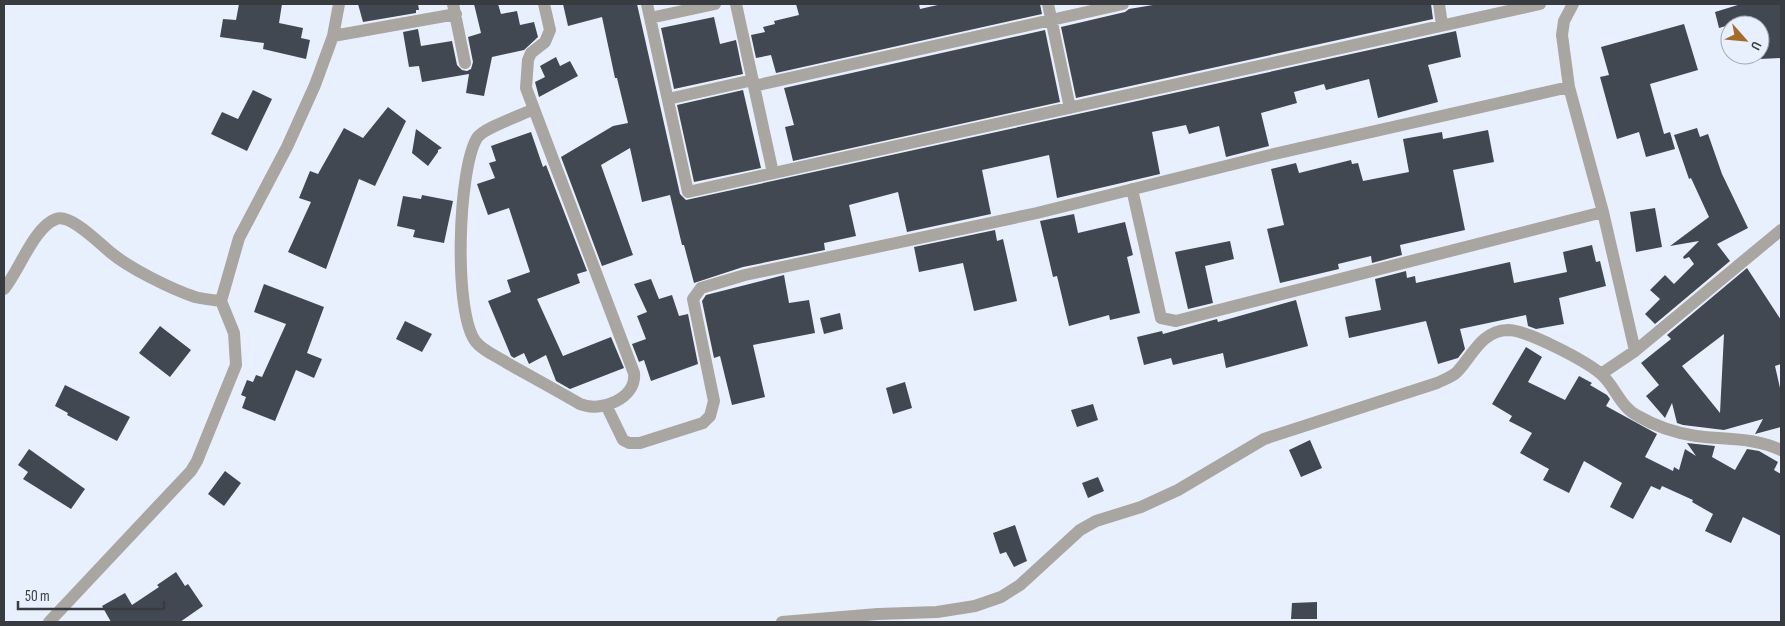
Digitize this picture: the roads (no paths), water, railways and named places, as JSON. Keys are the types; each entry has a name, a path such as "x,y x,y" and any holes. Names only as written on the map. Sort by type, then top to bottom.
{"street":[{"path":"49,622 82,585 123,545 191,471 197,461 236,365 234,333 221,301 239,238 287,147 315,85 333,36 339,4"},
{"path":"534,109 486,130 476,138 462,206 460,246 465,313 476,343 580,404 593,408 606,405 628,394 635,382 634,373 534,109 526,88 525,79 531,53 548,37 550,30 544,4"},
{"path":"647,4 688,192 1540,4"},
{"path":"650,18 715,4"},
{"path":"736,4 773,174"},
{"path":"1048,4 1070,108"},
{"path":"668,99 753,83 1123,4"},
{"path":"1439,4 1442,26"},
{"path":"1573,4 1564,21 1562,35 1569,87 1603,212 1635,351"},
{"path":"333,36 454,9 465,63"},
{"path":"606,405 623,440 629,443 640,443 702,423 710,416 714,401 693,299 701,288 745,275 1037,213 1270,154 1569,87"},
{"path":"1132,189 1161,318 1176,320 1603,212"},
{"path":"4,289 43,229 56,219 62,218 81,228 118,259 197,298 221,301"},
{"path":"1601,374 1635,351 1781,230"},
{"path":"782,622 878,614 934,617 974,606 1012,591 1080,530 1096,522 1141,507 1178,490 1264,439 1311,422 1411,392 1456,373 1480,342 1492,334 1507,330 1528,334 1601,374 1629,410 1663,428 1694,436 1748,439 1763,442 1781,450"}]}
